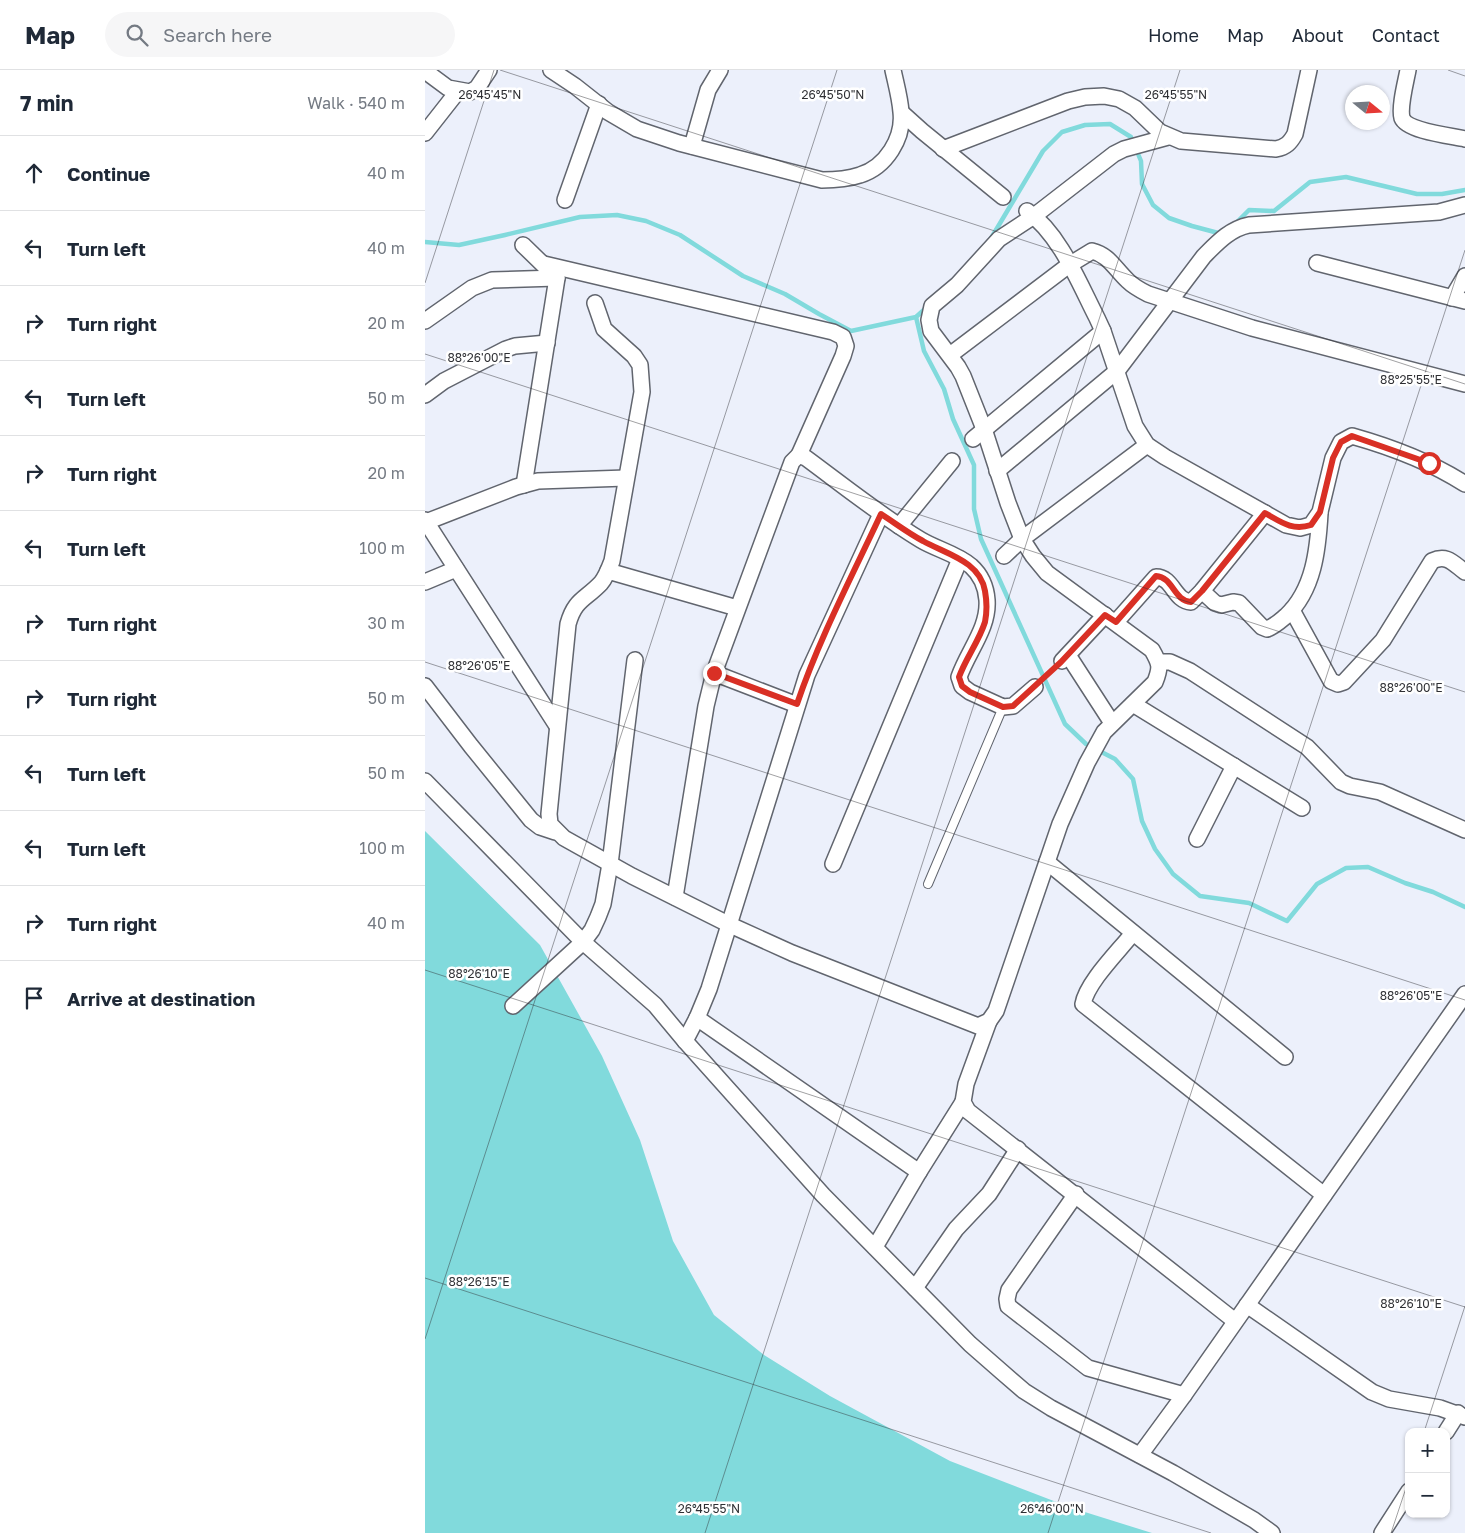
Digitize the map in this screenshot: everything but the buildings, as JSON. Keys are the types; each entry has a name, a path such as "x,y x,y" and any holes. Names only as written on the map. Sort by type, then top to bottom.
{"street":[{"path":"425,71 449,88 469,92 474,90 489,70"},
{"path":"551,70 623,122 637,129 692,146 822,180 844,179 863,174 883,162 896,145 902,113 893,70"},
{"path":"569,70 575,86"},
{"path":"692,146 708,90 720,70"},
{"path":"943,149 1068,102 1085,97 1104,96 1119,99 1135,108 1160,132 1181,141 1276,149 1284,148 1290,143 1295,134 1309,70"},
{"path":"1408,70 1402,110 1403,118 1408,125 1465,139"},
{"path":"425,133 459,91"},
{"path":"565,200 599,104"},
{"path":"902,113 1003,197"},
{"path":"875,1247 963,1102 966,1084 989,1020 996,1011 1047,862 1087,763 1108,728 1155,682 1159,672 1159,662 1152,650 1047,573 1022,540 997,470 979,434 963,376 950,355 931,331 929,320 932,306 957,285 999,239 1031,213 1124,148 1168,137"},
{"path":"997,470 1117,371 1204,256 1219,240 1237,228 1268,224 1439,212 1465,205"},
{"path":"1031,213 1051,234 1103,331 1135,426 1147,445 1286,525 1301,528 1311,525 1320,512"},
{"path":"523,245 557,278"},
{"path":"950,355 1069,265 1092,250 1101,253 1110,260 1127,280 1147,294 1252,328 1465,384"},
{"path":"1317,263 1459,299 1465,276"},
{"path":"544,264 833,332 843,337 846,346 799,455 792,462 714,673 706,706 675,897"},
{"path":"425,321 472,288 492,280 557,278"},
{"path":"524,485 557,278"},
{"path":"555,832 550,824 549,814 568,624 572,611 579,601 601,583 612,562 643,392 640,365 634,356 604,329 595,303"},
{"path":"979,434 1103,331"},
{"path":"425,395 444,381 506,349 515,346 547,343"},
{"path":"1202,591 1215,603 1239,603 1262,627 1267,629 1274,627 1292,610 1300,599 1315,561 1320,512 1333,458 1341,442 1352,436 1429,463 1465,484"},
{"path":"1004,556 1022,540 1147,445"},
{"path":"799,455 807,458 899,526 981,572 987,599 987,611 982,629 959,677 962,686 970,692 1003,707 1013,706 1035,687"},
{"path":"899,526 952,461"},
{"path":"557,726 426,521 538,481 627,478"},
{"path":"1108,728 1065,659 1156,576 1167,581 1181,599 1191,602 1265,513"},
{"path":"685,1041 709,989 807,675 881,514"},
{"path":"1292,610 1331,681 1338,684 1344,682 1383,640 1432,561 1440,558 1447,559 1465,572"},
{"path":"833,864 960,559"},
{"path":"425,582 456,569"},
{"path":"608,571 737,608"},
{"path":"513,1006 583,942 599,918 610,864 635,660"},
{"path":"1159,662 1170,662 1185,668 1307,747 1341,782 1387,795 1465,830"},
{"path":"714,673 797,704"},
{"path":"425,686 531,820 540,827 555,832 610,864 728,924 792,953 965,1022 979,1026 989,1020"},
{"path":"1133,704 1302,808"},
{"path":"1197,839 1234,766"},
{"path":"425,782 583,942 655,1005 823,1195 970,1344 1024,1391 1079,1424 1215,1497 1272,1533"},
{"path":"1047,862 1285,1058"},
{"path":"1133,933 1091,986 1083,1004 1324,1195"},
{"path":"1139,1455 1247,1305 1465,994"},
{"path":"697,1018 919,1172"},
{"path":"963,1102 968,1110 977,1118 1235,1321"},
{"path":"915,1288 956,1229 989,1194 1018,1150"},
{"path":"1076,1194 1009,1290 1008,1306 1088,1368 1183,1395"},
{"path":"1247,1305 1372,1392 1389,1399 1440,1408 1462,1415 1450,1428"},
{"path":"1382,1533 1405,1497"}],"lane":[{"path":"928,884 1003,707"}],"path":[{"path":"1035,687 1065,659"}],"water":[{"path":"425,831 540,945 602,1056 640,1140 673,1241 714,1315 764,1355 830,1396 950,1461 1072,1508 1152,1533 425,1533"}],"waterway":[{"path":"990,240 1043,151 1062,132 1085,125 1110,124 1131,137 1141,161 1142,184 1153,205 1169,218 1222,234"},
{"path":"1235,224 1249,210 1274,211 1310,182 1346,177 1417,194 1442,194 1465,190"},
{"path":"425,242 459,245 580,217 617,215 646,221 680,235 743,276 785,294 851,331 916,317 927,307"},
{"path":"916,317 924,351 944,389 953,419 974,465 974,509 981,539 1065,724 1086,744 1115,759 1133,779 1142,821 1155,849 1173,874 1200,896 1249,903 1287,921 1317,884 1346,868 1368,867 1405,883 1433,892 1465,907"}],"route":[{"path":"714,673 797,704 822,639 881,514 921,540 970,565 978,573 984,584 987,611 979,636 959,677 962,686 970,692 1003,707 1013,706 1061,662 1105,615 1116,622 1156,576 1167,581 1181,599 1191,602 1265,513 1286,525 1301,528 1311,525 1320,512 1333,458 1341,442 1352,436 1369,440 1429,463"}]}
